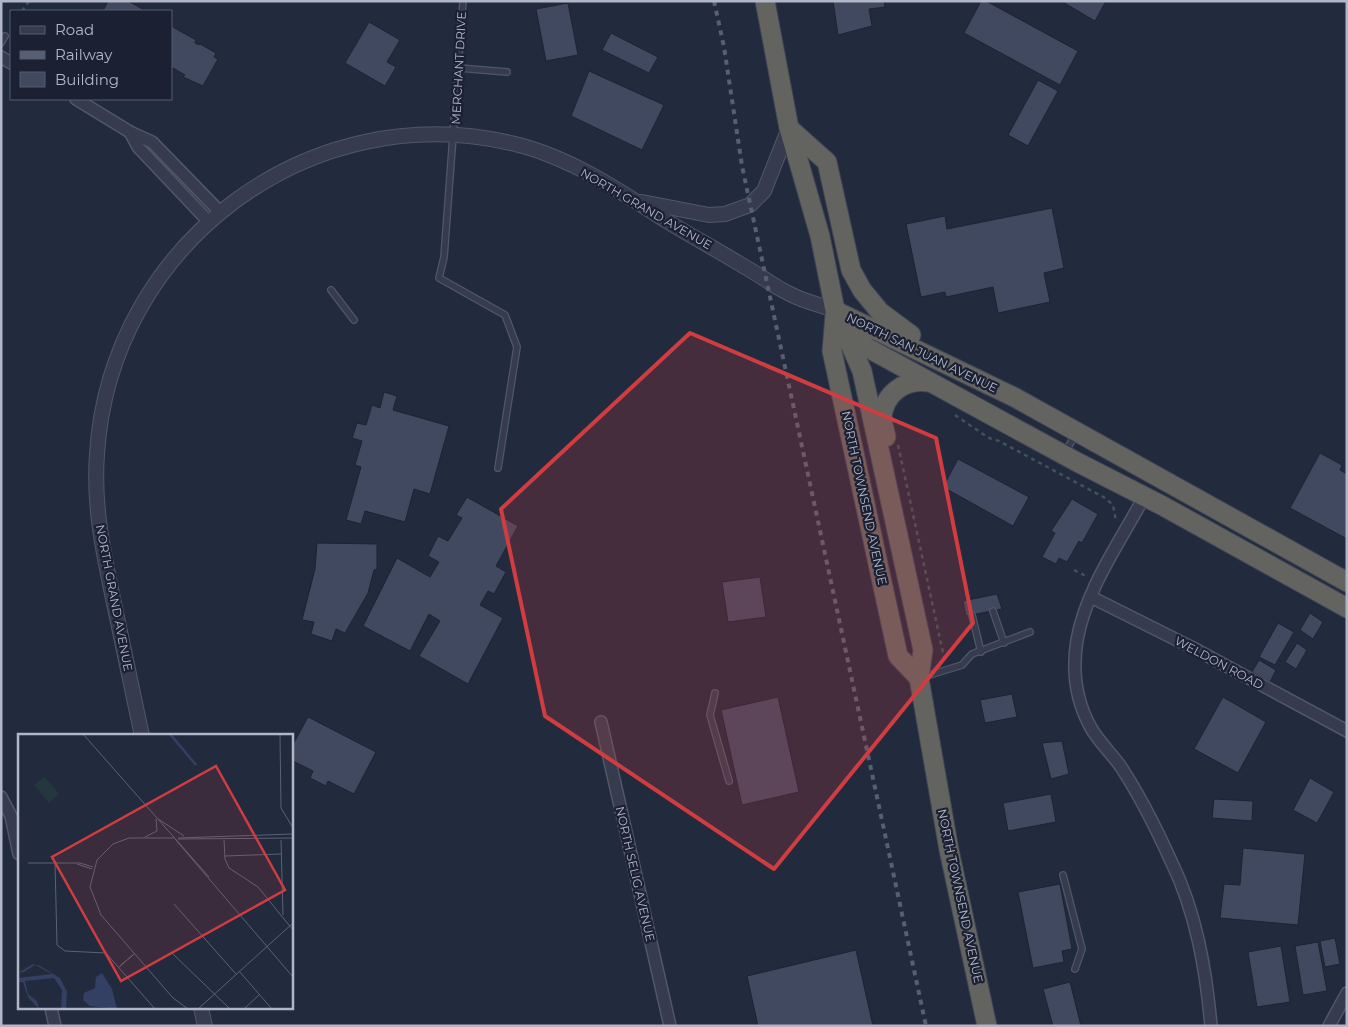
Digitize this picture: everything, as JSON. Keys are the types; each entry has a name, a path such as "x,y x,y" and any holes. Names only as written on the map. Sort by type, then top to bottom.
{"highway":[{"name":"NORTH TOWNSEND AVENUE","path":"766,1 789,128 820,236 835,310 862,371 923,650 919,678 948,850 986,1026"},
{"path":"789,128 827,162 852,270 862,290 880,312 892,322 988,378 1014,397"},
{"name":"NORTH TOWNSEND AVENUE","path":"835,310 832,351 898,656 919,678"},
{"name":"NORTH SAN JUAN AVENUE","path":"835,310 866,347 1347,608"},
{"name":"NORTH SAN JUAN AVENUE","path":"835,310 1014,397 1347,582"},
{"path":"900,543 906,520 882,418 888,402 899,387 917,380 928,382"}],"street":[{"path":"78,100 130,132 152,142 220,212"},
{"path":"635,201 709,215 725,214 750,205 764,191 789,128"},
{"path":"130,132 138,147 209,222"},
{"name":"NORTH GRAND AVENUE","path":"142,734 100,539 96,492 97,450 104,408 115,364 131,324 170,264 220,212 268,178 309,158 357,144 402,136 454,136 517,144 541,152 608,184 789,294 835,310"},
{"path":"1144,497 1091,597 1077,640 1077,694 1091,728 1121,768 1172,861 1192,915 1207,987 1211,1026"},
{"name":"WELDON ROAD","path":"1091,597 1186,644 1347,731"},
{"name":"NORTH SELIG AVENUE","path":"601,722 670,1026"},
{"path":"1,798 11,816 18,849"},
{"path":"1329,1026 1347,993"},
{"path":"51,1010 55,1026"},
{"path":"201,1010 205,1026"}],"lane":[{"name":"MERCHANT DRIVE","path":"463,1 444,257 439,278 505,316 517,347 498,468"},
{"path":"1,43 5,36"},
{"path":"459,68 507,72"},
{"path":"331,290 354,320"},
{"path":"1064,455 1076,431"},
{"path":"993,611 1004,643"},
{"path":"972,615 981,652"},
{"path":"919,678 962,665 972,654 1030,632"},
{"path":"715,693 710,715 728,781"},
{"path":"1063,875 1082,949 1075,969"}],"path":[{"path":"952,413 989,438 999,441 1105,498 1113,505 1115,525"},
{"path":"898,441 946,669"},
{"path":"1074,570 1086,576 1088,574"}],"highlighted area":[{"path":"690,333 936,438 973,623 774,869 545,716 501,509"}],"building":[{"path":"108,1 128,1 144,10 104,10"},
{"path":"833,1 884,1 885,7 869,9 872,26 838,35"},
{"path":"981,1 986,1 1078,51 1060,85 964,33"},
{"path":"1061,1 1106,1 1095,21"},
{"path":"568,3 578,55 546,61 536,9"},
{"path":"369,22 400,40 387,62 396,67 385,86 345,63"},
{"path":"172,27 196,40 195,43 216,53 214,57 218,59 203,86 183,77 185,75 173,68"},
{"path":"611,33 658,57 649,73 602,50"},
{"path":"589,71 664,105 642,150 571,116"},
{"path":"1038,80 1058,91 1028,146 1008,135"},
{"path":"1052,208 1064,268 1044,273 1050,302 998,313 993,287 946,297 945,292 921,297 906,224 945,216 947,229"},
{"path":"384,392 397,396 393,410 449,426 430,494 414,489 405,522 365,511 361,524 346,520 361,467 355,465 362,441 352,438 357,423 366,425 372,405 380,408"},
{"path":"1320,453 1342,465 1340,470 1347,474 1347,539 1290,508"},
{"path":"958,459 1029,497 1013,526 943,487"},
{"path":"467,497 518,526 496,566 506,572 494,594 488,591 480,605 503,618 468,684 419,656 440,621 429,614 410,651 363,626 397,558 430,577 439,562 428,556 438,536 448,541 462,518 456,515"},
{"path":"1072,499 1098,514 1082,543 1079,541 1067,562 1059,558 1056,564 1042,557 1055,533 1051,531"},
{"path":"317,543 377,544 377,569 374,570 368,593 345,633 336,629 332,641 311,634 314,622 302,620 315,569"},
{"path":"760,577 766,617 728,622 722,582"},
{"path":"997,594 1002,609 966,616 963,601"},
{"path":"1310,613 1323,622 1313,639 1300,630"},
{"path":"1278,623 1294,632 1275,665 1259,657"},
{"path":"1297,643 1307,650 1296,669 1285,662"},
{"path":"1259,660 1276,670 1270,682 1252,672"},
{"path":"1012,694 1017,717 985,723 980,700"},
{"path":"778,697 799,792 742,805 721,710"},
{"path":"1223,697 1266,722 1238,773 1194,749"},
{"path":"308,717 376,752 354,794 328,781 326,786 310,778 313,771 292,760 292,746"},
{"path":"1062,741 1069,774 1051,779 1042,743"},
{"path":"1310,778 1334,792 1317,823 1293,810"},
{"path":"1051,794 1056,822 1008,831 1003,803"},
{"path":"1214,799 1253,801 1252,821 1212,818"},
{"path":"1243,848 1305,854 1298,925 1220,918 1224,884 1240,885"},
{"path":"1060,884 1072,949 1062,951 1064,962 1033,968 1018,892"},
{"path":"1335,938 1340,964 1325,967 1320,941"},
{"path":"1318,942 1327,991 1303,995 1295,946"},
{"path":"1281,946 1290,1002 1257,1007 1248,952"},
{"path":"856,950 873,1026 758,1026 747,976"},
{"path":"1070,982 1081,1026 1053,1026 1043,989"}],"railway":[{"path":"714,1 724,47 742,166 926,1026"}]}
